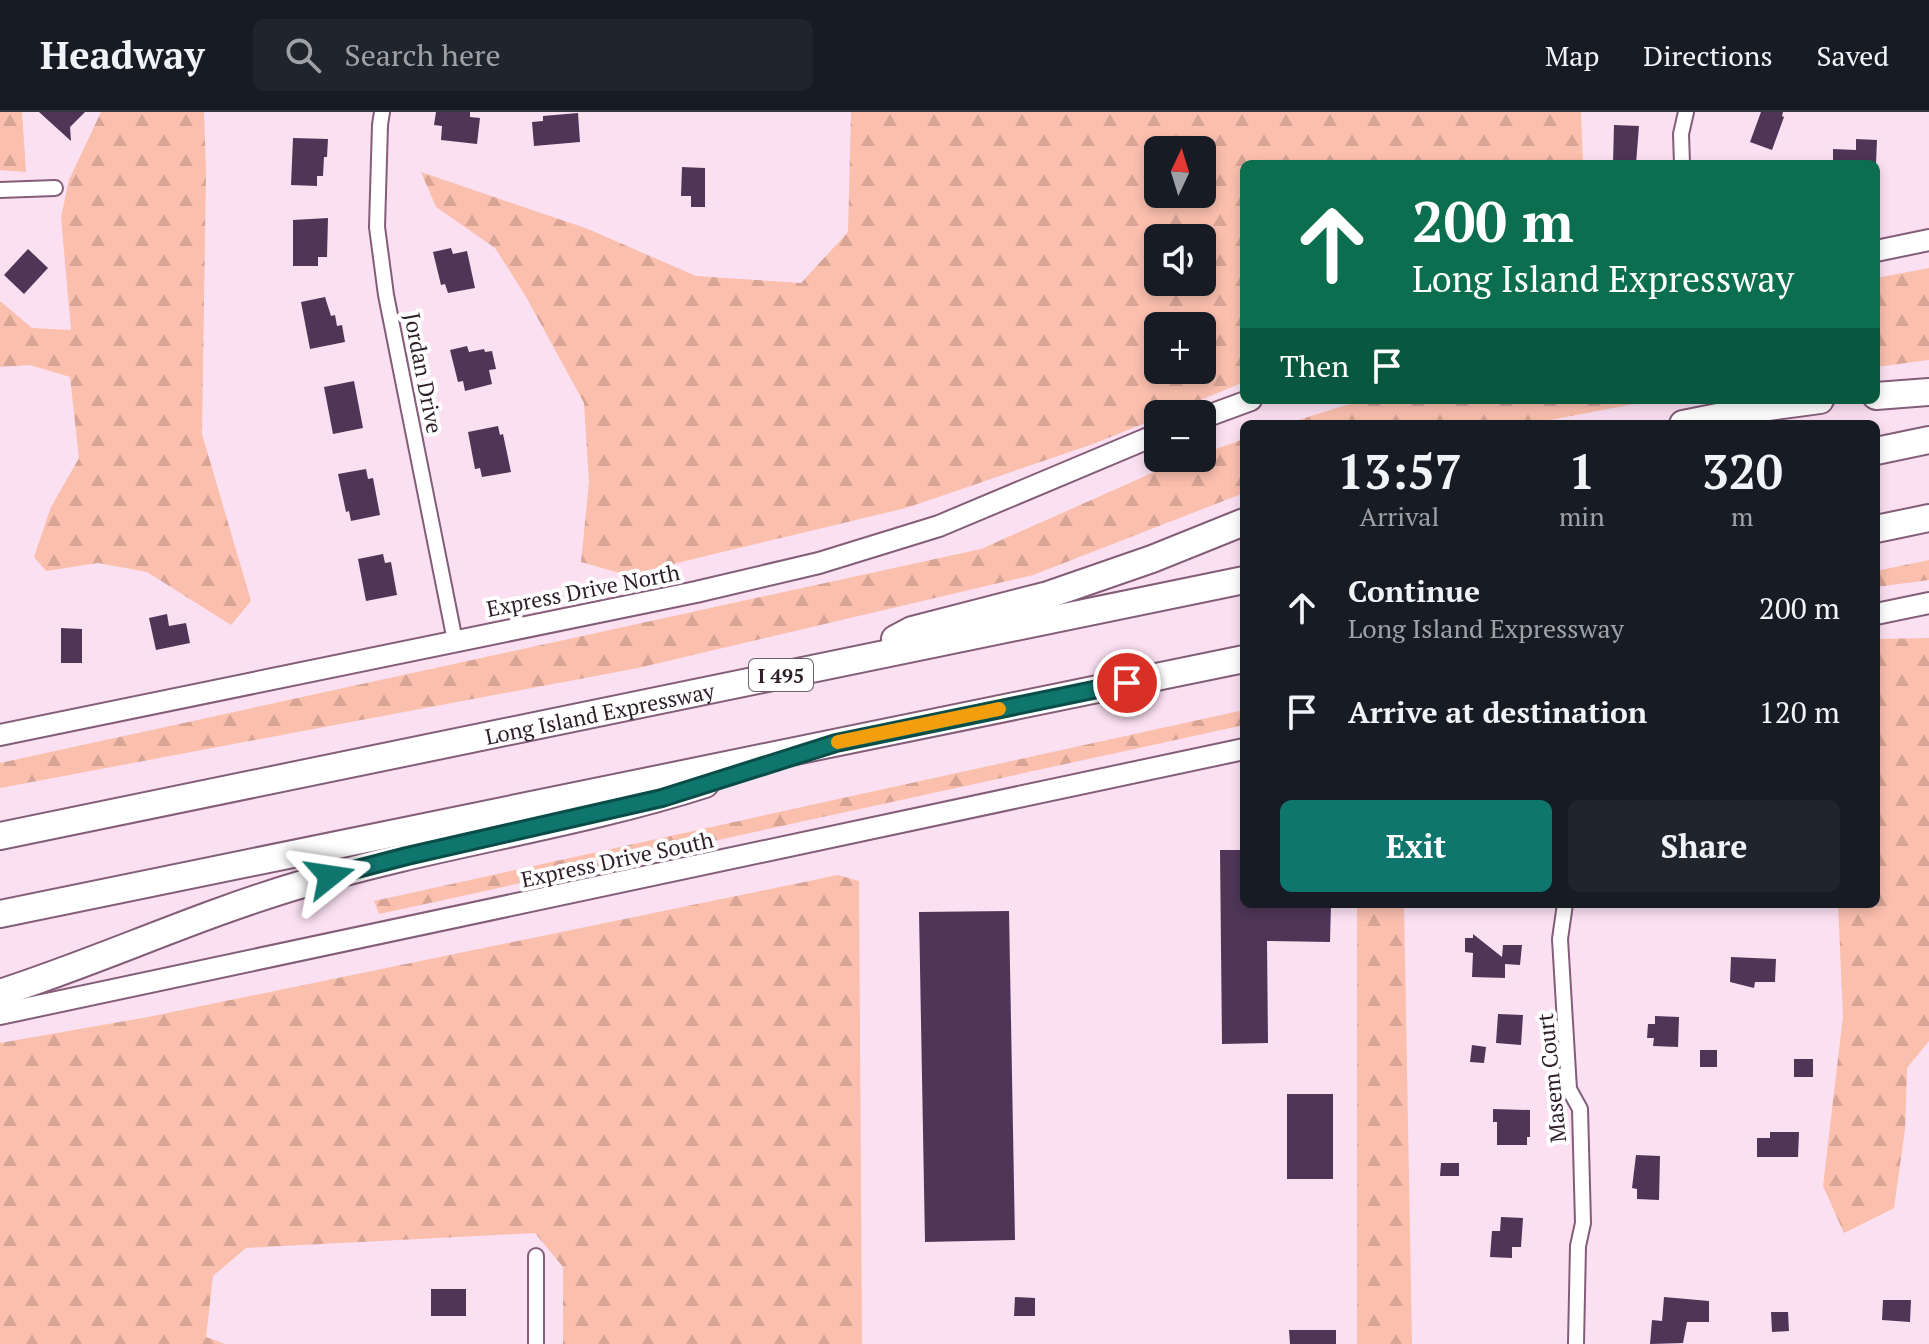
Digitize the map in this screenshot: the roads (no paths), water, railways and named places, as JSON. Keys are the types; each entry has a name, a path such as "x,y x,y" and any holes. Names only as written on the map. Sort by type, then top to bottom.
{"highway":[{"path":"1880,396 1929,392"},
{"path":"1703,420 1790,404"},
{"path":"1880,450 1929,440"},
{"path":"1880,528 1929,518"},
{"path":"854,660 912,630 1048,595 1152,559 1240,524"},
{"name":"Long Island Expressway","path":"0,836 1240,581"},
{"path":"0,914 1240,660"},
{"path":"0,993 305,883 407,856 662,798 836,743"},
{"path":"0,826 107,814"}],"main road":[{"path":"1880,250 1929,240"},
{"path":"1216,413 1240,404"},
{"name":"Express Drive North","path":"0,735 712,589 819,563 953,520 1144,440"},
{"path":"1880,613 1929,603"},
{"name":"Express Drive South","path":"0,1014 1240,750"}],"street":[{"name":"Jordan Drive","path":"382,112 377,227 386,295 455,641"},
{"path":"1682,160 1681,134 1686,112"},
{"path":"0,190 55,188"},
{"name":"Masem Court","path":"1564,908 1560,939 1569,1089 1580,1109 1583,1223 1578,1246 1576,1344"},
{"path":"536,1256 536,1344"}]}
